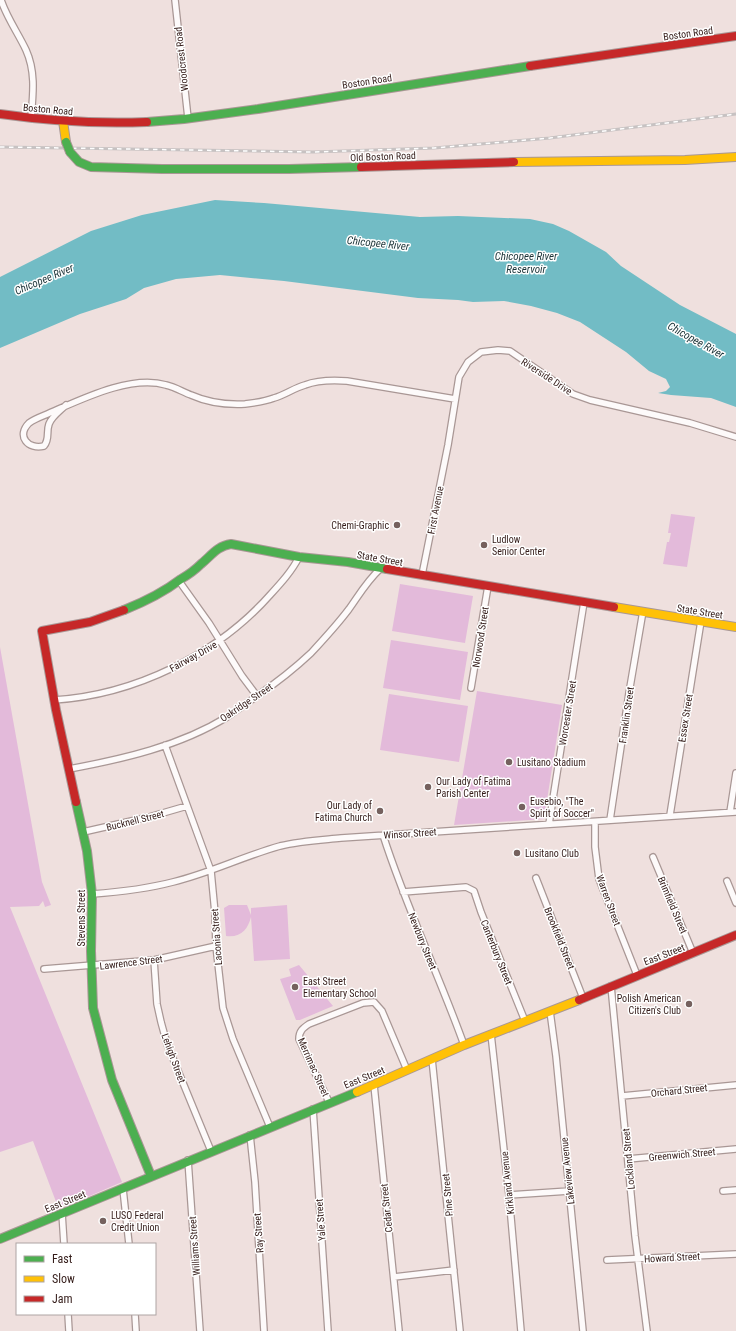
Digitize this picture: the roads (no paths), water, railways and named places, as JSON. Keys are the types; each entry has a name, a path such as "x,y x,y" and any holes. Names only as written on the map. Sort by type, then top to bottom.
{"street":[{"path":"1,0 10,24 26,50 32,68 34,86 31,118"},
{"name":"Woodcrest Road","path":"175,0 188,118"},
{"name":"Boston Road","path":"0,114 63,121 149,122 188,118 264,108 736,36"},
{"name":"Old Boston Road","path":"63,121 66,142 70,152 77,162 91,167 308,169 475,163 685,160 736,157"},
{"name":"Riverside Drive","path":"448,445 459,377 468,362 481,352 498,350 510,352 573,394 590,400 690,423 736,437"},
{"path":"66,405 49,423 48,439 44,446 39,447 29,445 24,438 28,424 66,405 121,386 148,383 165,384 205,400 229,405 246,404 274,398 305,384 332,380 347,380 455,399"},
{"name":"First Avenue","path":"422,575 448,445"},
{"name":"State Street","path":"42,631 74,626 109,617 136,605 179,581 199,566 219,547 224,545 240,546 299,557 348,562 380,569 736,627"},
{"name":"Fairway Drive","path":"54,700 76,699 126,687 156,675 204,651 220,641 244,622 263,604 293,569 299,557"},
{"name":"Oakridge Street","path":"69,769 114,760 165,745 215,723 257,696 278,681 311,653 350,608 370,578 380,569"},
{"path":"179,581 257,696"},
{"name":"Norwood Street","path":"472,688 488,586"},
{"name":"Worcester Street","path":"549,824 584,602"},
{"name":"Franklin Street","path":"610,820 643,611"},
{"name":"Essex Street","path":"670,815 701,621"},
{"name":"Stevens Street","path":"42,631 54,700 83,832 92,894 91,966 93,1008 105,1060 151,1176"},
{"name":"Laconia Street","path":"165,745 211,871 216,946 223,1008 233,1039 270,1127"},
{"path":"733,812 736,772"},
{"name":"Bucknell Street","path":"83,832 149,817 187,806"},
{"name":"Winsor Street","path":"92,894 138,890 174,882 211,871 250,856 292,844 341,838 733,812"},
{"name":"Warren Street","path":"595,822 599,879 637,975"},
{"name":"Newbury Street","path":"383,835 393,868 451,1008 464,1046"},
{"name":"Brimfield Street","path":"653,857 693,953"},
{"name":"Brookfield Street","path":"536,878 583,998"},
{"path":"727,881 736,903"},
{"name":"Canterbury Street","path":"403,892 466,887 474,891 525,1021"},
{"name":"East Street","path":"0,1239 188,1160 374,1085 491,1034 736,936"},
{"name":"Lawrence Street","path":"44,969 154,960 216,946"},
{"name":"Lehigh Street","path":"154,960 161,1022 168,1044 211,1151"},
{"name":"Lockland Street","path":"611,986 638,1259 647,1331"},
{"name":"Merrimac Street","path":"329,1102 299,1039 299,1033 309,1024 363,1003 370,1001 374,1002 382,1011 407,1070"},
{"name":"Lakeview Avenue","path":"550,1011 556,1056 583,1331"},
{"name":"Kirkland Avenue","path":"491,1034 509,1195 521,1331"},
{"name":"Pine Street","path":"432,1059 460,1331"},
{"name":"Cedar Street","path":"374,1085 387,1225 399,1331"},
{"name":"Orchard Street","path":"622,1096 736,1085"},
{"name":"Yale Street","path":"313,1109 328,1331"},
{"name":"Ray Street","path":"250,1135 255,1182 264,1331"},
{"name":"Greenwich Street","path":"628,1159 736,1149"},
{"name":"Williams Street","path":"188,1160 200,1331"},
{"path":"123,1188 129,1243"},
{"path":"723,1191 736,1190"},
{"path":"509,1195 569,1191"},
{"path":"62,1213 64,1243"},
{"name":"Howard Street","path":"607,1260 736,1254"},
{"path":"394,1277 454,1270"},
{"path":"68,1315 69,1331"},
{"path":"135,1315 136,1331"}],"water":[{"name":"Chicopee River Reservoir","path":"215,200 420,217 458,216 530,219 553,224 569,231 606,252 621,266 680,305 736,334 736,407 711,398 658,393 666,391 670,387 666,379 649,371 626,352 580,322 557,313 531,306 504,301 473,302 418,298 284,281 220,275 176,279 144,288 126,299 80,314 0,348 0,277 91,231 142,215"}],"railway":[{"path":"0,147 313,152 434,148 550,138 736,114"}],"place":[{"name":"Chemi-Graphic","path":"397,525"},
{"name":"Ludlow Senior Center","path":"484,545"},
{"name":"Lusitano Stadium","path":"509,762"},
{"name":"Our Lady of Fatima Parish Center","path":"428,787"},
{"name":"Eusebio, \"The Spirit of Soccer\"","path":"522,807"},
{"name":"Our Lady of Fatima Church","path":"380,811"},
{"name":"Lusitano Club","path":"517,853"},
{"name":"East Street Elementary School","path":"295,987"},
{"name":"Polish American Citizen's Club","path":"689,1004"},
{"name":"LUSO Federal Credit Union","path":"103,1221"}],"water label":[{"name":"Chicopee River","path":"378,243"},
{"name":"Chicopee River","path":"44,279"},
{"name":"Chicopee River","path":"696,340"}]}
